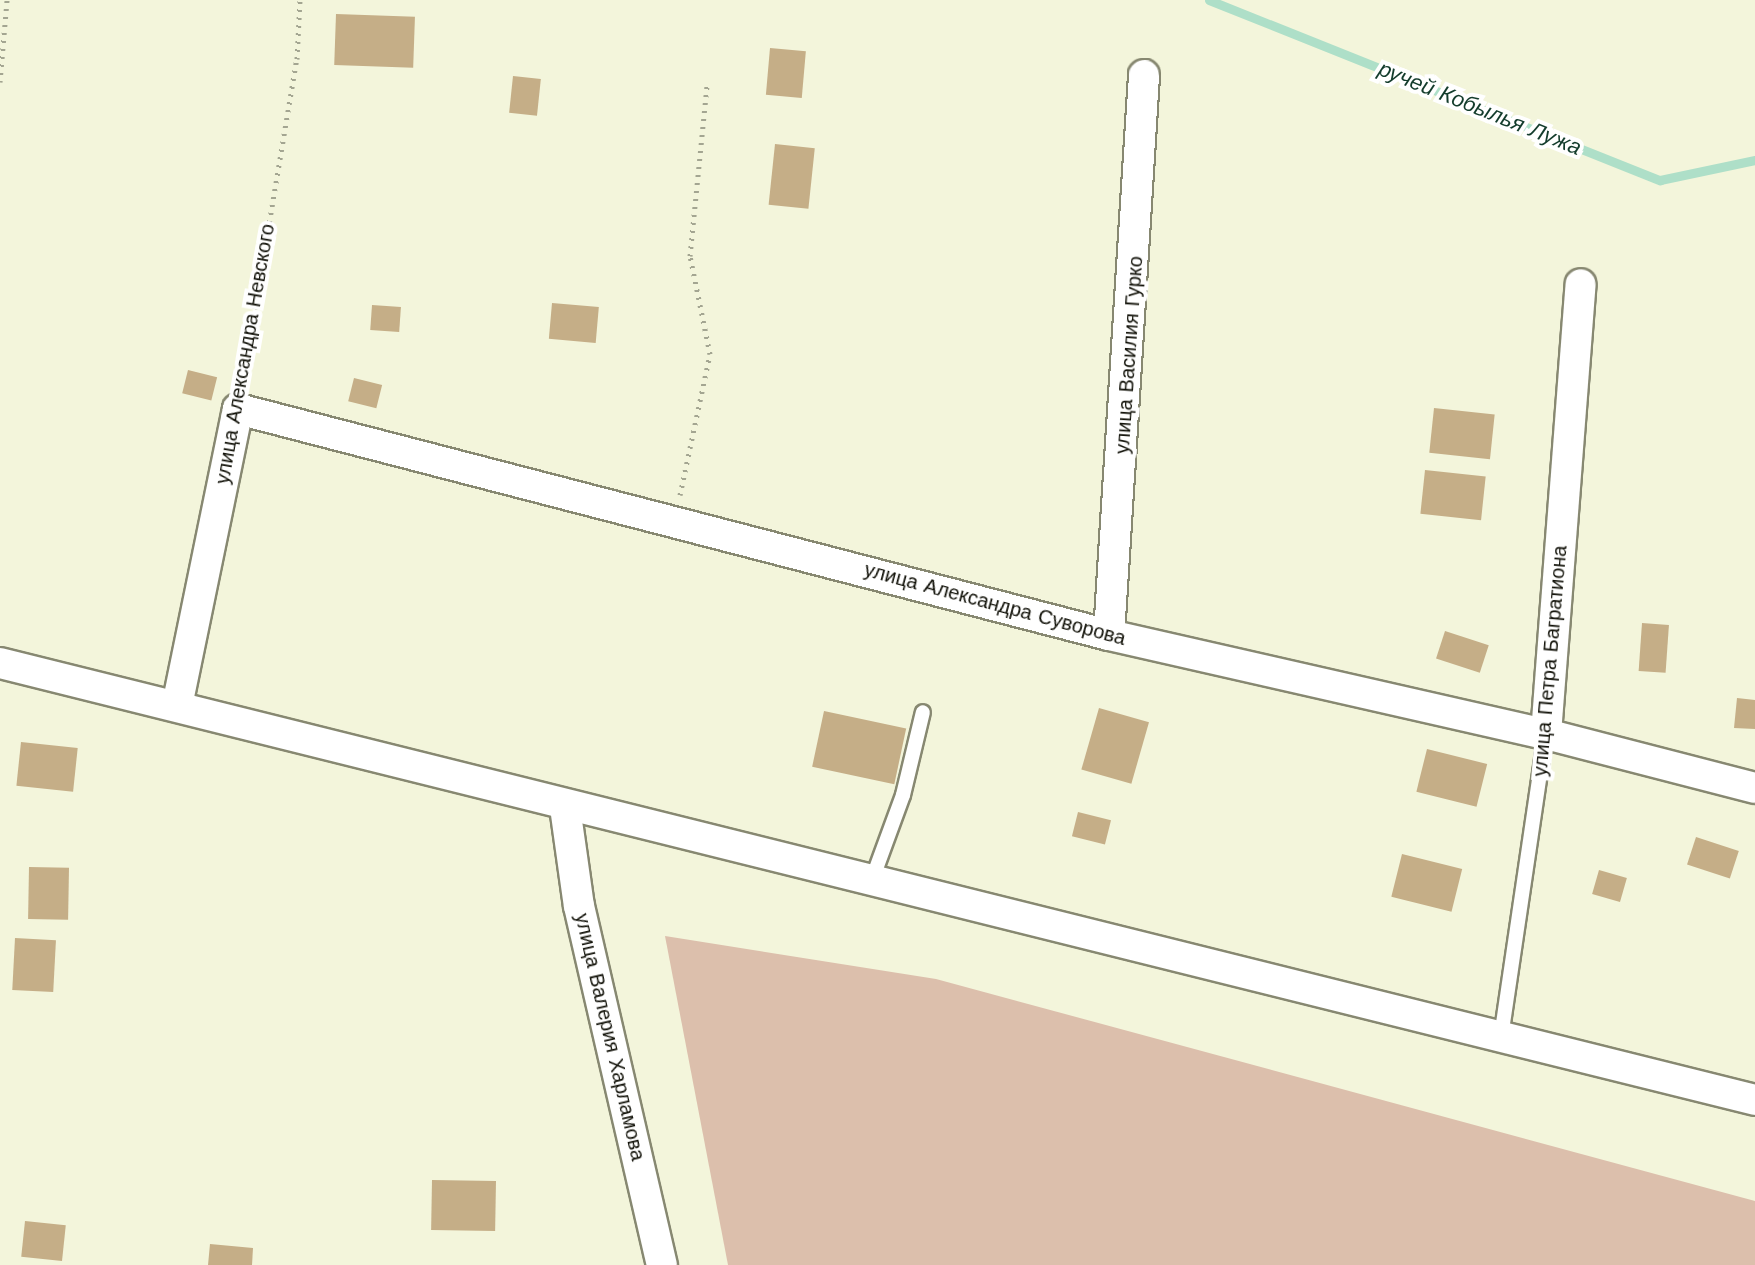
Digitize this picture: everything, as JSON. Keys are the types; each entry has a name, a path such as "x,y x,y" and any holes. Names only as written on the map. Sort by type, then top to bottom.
{"street":[{"name":"улица Василия Гурко","path":"1109,635 1144,75"},
{"name":"улица Петра Багратиона","path":"1546,734 1581,284"},
{"name":"улица Александра Суворова","path":"238,409 675,519 1109,635 1546,734 1755,788"},
{"name":"улица Александра Невского","path":"177,706 238,409"},
{"path":"0,663 565,807 873,877 1755,1100"},
{"name":"улица Валерия Харламова","path":"565,807 579,906 662,1265"}],"lane":[{"path":"873,877 903,795 923,712"},
{"name":"улица Петра Багратиона","path":"1501,1037 1546,734"}],"path":[{"path":"0,82 7,0"},
{"name":"улица Александра Невского","path":"238,409 297,59 300,0"},
{"path":"675,519 710,354 690,256 707,85"}],"shaded area":[{"path":"665,936 936,979 1755,1201 1755,1265 728,1265"}],"building":[{"path":"336,14 415,17 413,68 334,65"},
{"path":"770,48 806,51 802,98 766,95"},
{"path":"513,76 541,79 537,116 509,113"},
{"path":"775,144 815,148 808,209 769,205"},
{"path":"552,303 599,307 596,343 549,339"},
{"path":"372,305 401,307 399,332 370,330"},
{"path":"188,370 217,377 211,401 182,393"},
{"path":"354,378 382,385 376,408 348,401"},
{"path":"1434,408 1495,414 1490,459 1429,453"},
{"path":"1425,470 1486,476 1481,520 1420,514"},
{"path":"1642,623 1669,625 1666,673 1639,671"},
{"path":"1445,631 1489,645 1480,673 1436,659"},
{"path":"1737,698 1755,700 1755,729 1734,728"},
{"path":"1099,708 1149,722 1131,784 1081,770"},
{"path":"824,711 906,728 894,784 812,767"},
{"path":"21,742 78,748 73,792 16,786"},
{"path":"1427,749 1487,764 1477,807 1416,792"},
{"path":"1078,812 1111,820 1105,844 1072,836"},
{"path":"1696,837 1739,851 1730,878 1687,865"},
{"path":"1402,854 1462,869 1452,912 1391,897"},
{"path":"29,867 69,868 68,920 28,919"},
{"path":"1599,870 1627,878 1620,902 1592,894"},
{"path":"15,938 56,940 53,992 12,990"},
{"path":"432,1180 496,1181 495,1231 431,1230"},
{"path":"25,1221 66,1225 62,1261 21,1257"},
{"path":"210,1244 253,1248 252,1265 208,1265"}],"waterway":[{"name":"ручей Кобылья Лужа","path":"1209,0 1660,180 1755,160"}]}
